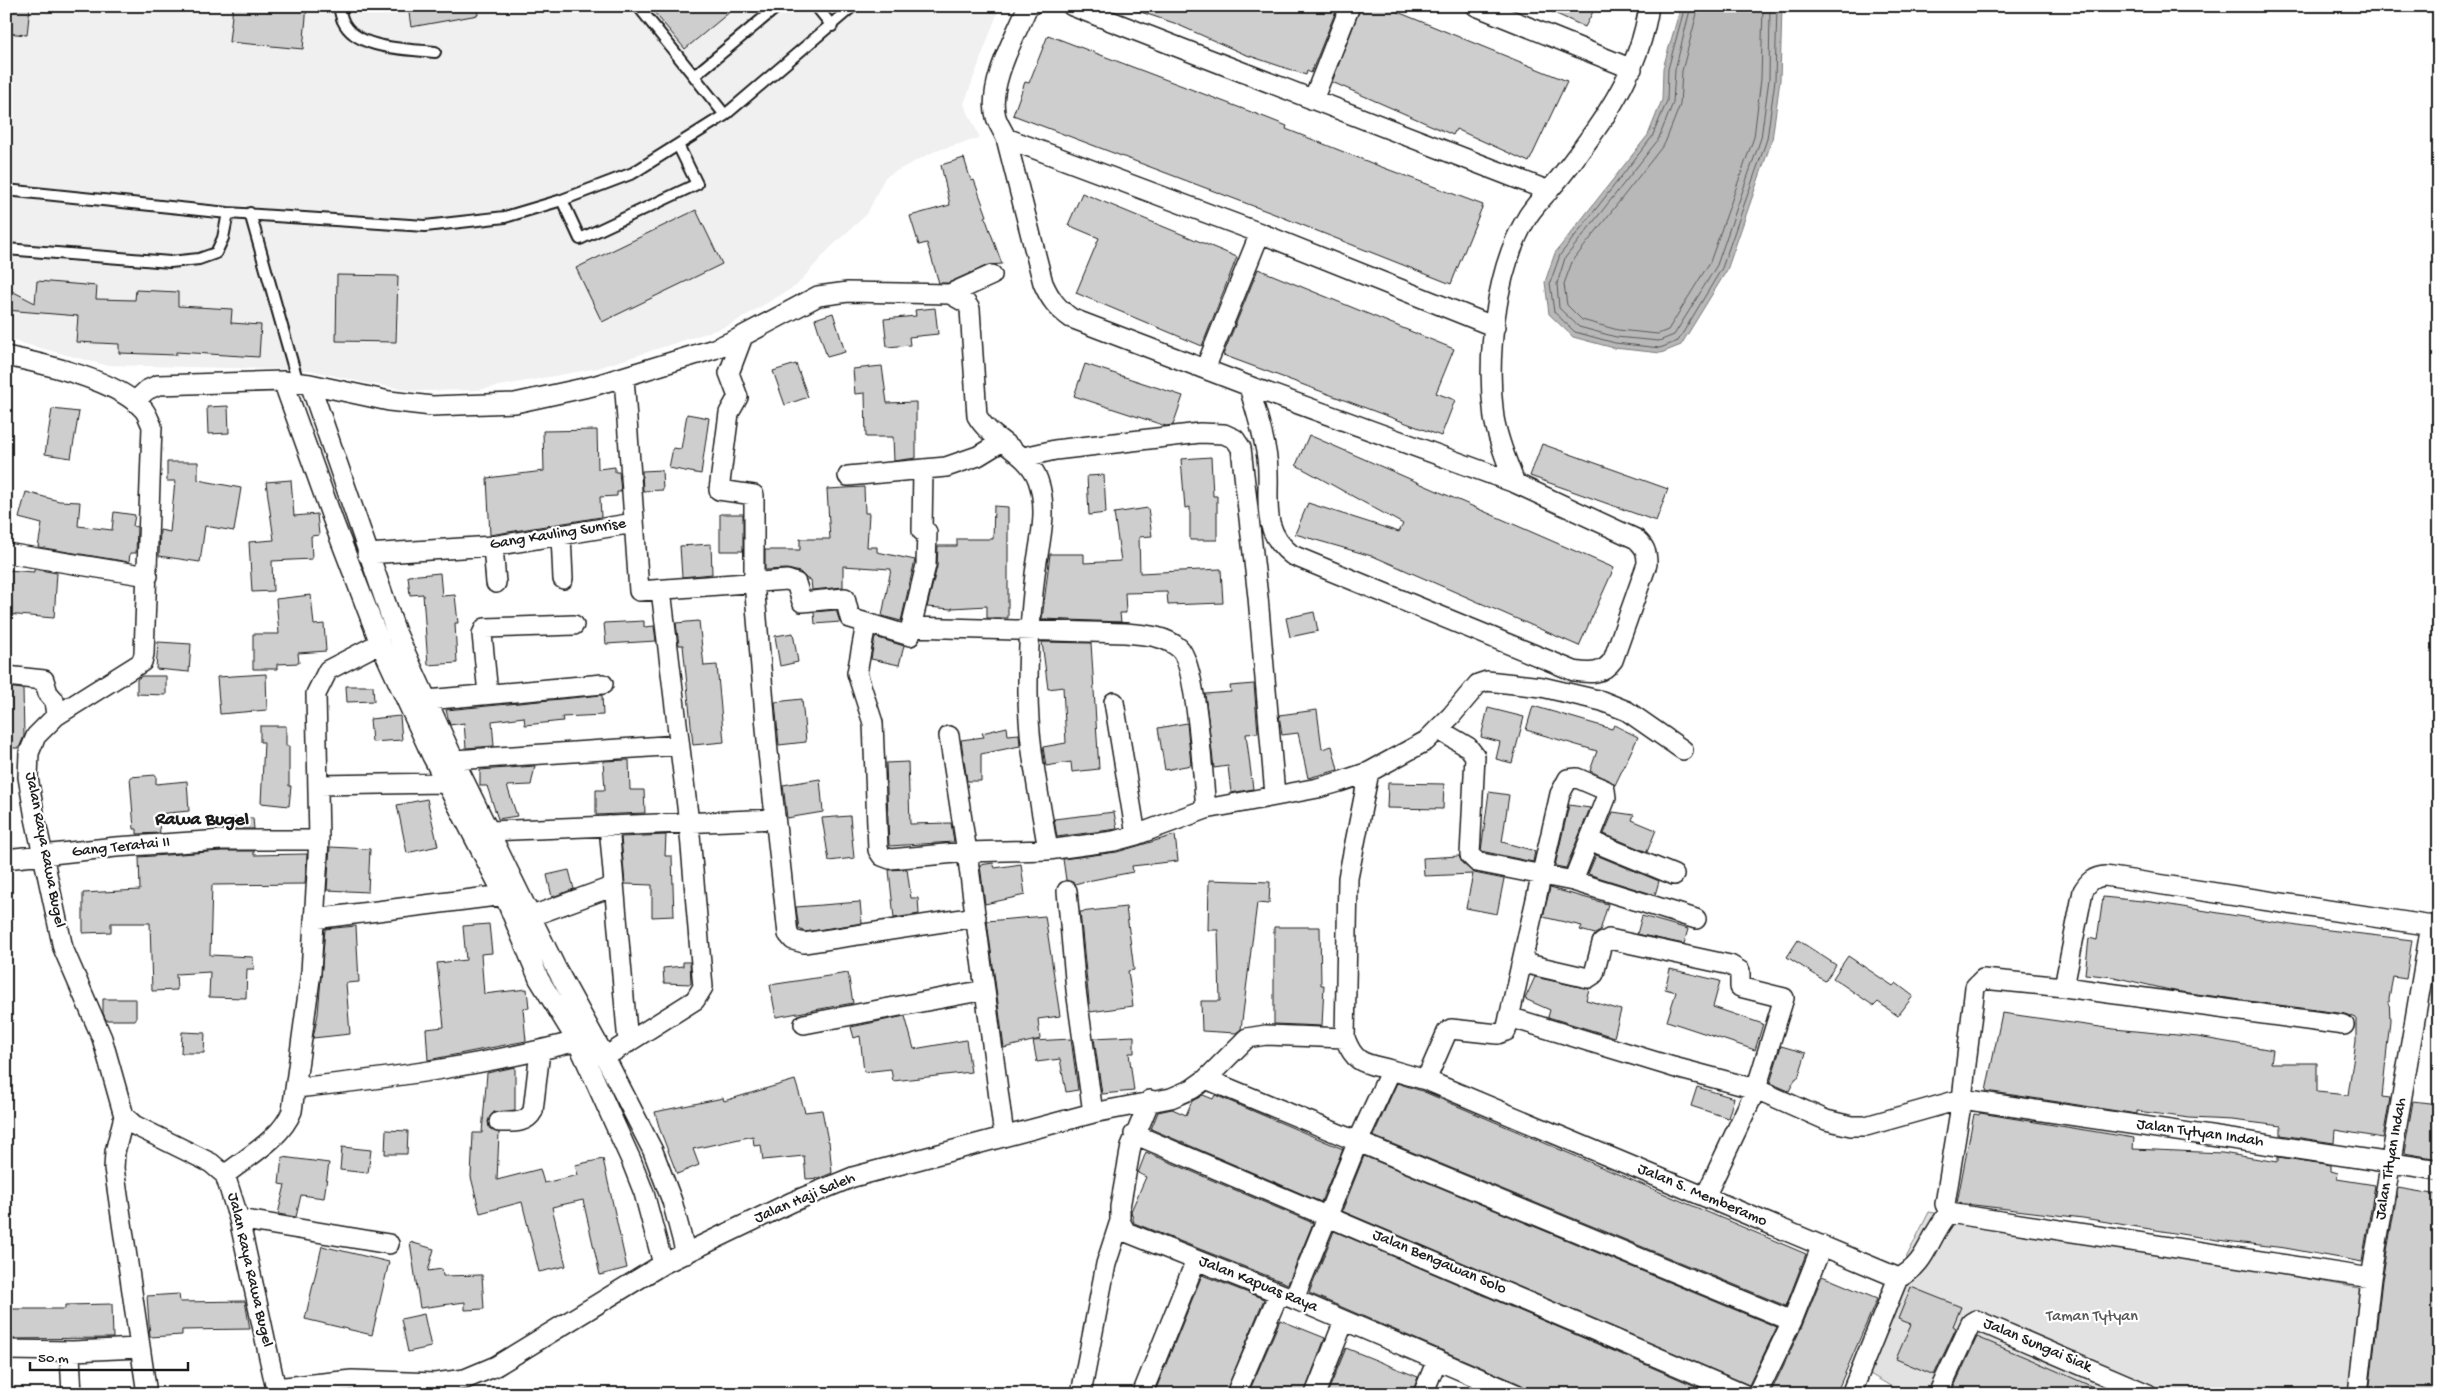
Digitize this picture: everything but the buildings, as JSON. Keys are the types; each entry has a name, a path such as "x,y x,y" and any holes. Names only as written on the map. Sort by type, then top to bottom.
{"street":[{"path":"1030,6 1027,8 997,80 994,97 996,118 1006,138 1043,283 1050,299 1058,309 1071,318 1249,386 1515,483 1636,539 1644,546 1647,554 1647,564 1613,660 1607,668 1587,674 1574,671 1292,555 1279,545 1272,533 1269,517 1267,458 1249,386"},
{"path":"1072,6 1549,191"},
{"path":"1313,100 1350,6"},
{"path":"1476,6 1632,69"},
{"path":"1515,483 1500,445 1494,419 1492,364 1501,290 1518,238 1529,216 1586,144 1615,101 1632,69 1649,6"},
{"path":"1006,138 1260,233 1495,327"},
{"path":"1205,369 1260,233"},
{"path":"135,401 147,390 158,385 297,383 389,401 432,406 476,406 515,403 559,395 706,351 742,336 818,296 848,292 950,294 992,275"},
{"path":"950,294 966,303 970,309 976,416 983,427 1024,458 1038,479 1044,508 1030,631 1028,719 1048,850"},
{"path":"742,336 729,373 738,397 729,413 719,490 754,495 754,582 775,819 788,934 793,940 804,943 976,917"},
{"name":"Jalan Raya Rawa Bugel","path":"6,356 102,382 135,401 145,410 152,426 148,576 142,662 56,716 36,736 29,754 28,777 63,948 105,1046 124,1116 134,1125 211,1164 225,1174 239,1218 276,1391"},
{"name":"Gang Kavling Sunrise","path":"367,554 493,546 634,523 624,377"},
{"path":"297,383 367,554 396,632 446,783 504,895 548,974 656,1159 672,1201 686,1254"},
{"path":"297,383 334,523 380,642 454,760 490,831 532,916 548,974"},
{"path":"1024,458 1055,450 1200,433 1224,434 1235,439 1241,448 1251,533 1275,795"},
{"path":"848,476 923,469 965,462 1001,442"},
{"path":"634,523 639,592 787,580 796,584 802,602 845,598 850,618 910,636 926,564 927,532 922,532 923,469"},
{"path":"561,535 563,579"},
{"path":"493,546 496,583"},
{"path":"6,553 148,576"},
{"path":"296,1088 398,1076 540,1051 592,1050 628,1043 696,1000 703,987 688,823 661,590"},
{"path":"866,624 857,673 873,723 878,850 882,856 890,859 967,852 1048,850 1136,835 1206,809 1318,788 1370,772 1413,749 1439,730 1478,684 1497,681 1542,687 1602,701 1627,711 1683,750"},
{"path":"488,694 482,634 485,628 574,625"},
{"path":"911,628 1125,633 1155,636 1169,641 1181,650 1191,673 1206,809"},
{"path":"225,1174 280,1132 288,1123 292,1111 311,972 319,840 316,694 321,680 328,670 380,642"},
{"path":"6,676 36,677 44,680 48,693 54,700 56,716"},
{"path":"419,704 488,694 603,684"},
{"path":"1114,702 1136,835"},
{"path":"1439,730 1468,747 1475,756 1470,855 1477,862 1508,867 1540,876 1573,881 1696,920"},
{"path":"949,736 976,917 1004,1136"},
{"path":"454,760 679,745"},
{"path":"1345,1038 1348,878 1370,772"},
{"path":"1426,1080 1447,1032 1457,1028 1503,1034 1506,1031 1560,794 1568,779 1577,778 1604,790 1606,798 1573,881"},
{"path":"318,785 446,783"},
{"path":"490,831 775,819"},
{"path":"609,826 628,1043"},
{"name":"Gang Teratai II","path":"6,859 43,857 116,847 222,840 319,840"},
{"path":"1589,840 1674,875"},
{"path":"2064,987 2083,891 2088,882 2095,877 2105,876 2435,926"},
{"path":"532,916 614,886"},
{"path":"1067,892 1076,990 1093,1112"},
{"path":"314,919 504,895"},
{"name":"Jalan Tityan Indah","path":"2358,1394 2371,1278 2435,926"},
{"path":"1522,963 1588,978 1594,974 1602,942 1608,939 1730,965 1738,968 1740,971 1740,987 1786,1000 1756,1089 1705,1197"},
{"path":"1851,1394 1897,1279 1918,1266 1944,1219 1962,1099 1975,986 1978,982 1992,979 2064,987 2344,1025"},
{"path":"804,1024 985,990"},
{"path":"1510,1017 1673,1067 1756,1089 1826,1120 1851,1126 1880,1122 1962,1099"},
{"name":"Jalan Haji Saleh","path":"276,1391 334,1381 435,1384 465,1379 496,1366 663,1264 792,1202 853,1178 1093,1112 1150,1100 1171,1098 1192,1089 1206,1079 1247,1038 1266,1035 1345,1038"},
{"name":"Jalan S. Memberamo","path":"1345,1038 1351,1055 1362,1062 1426,1080 1894,1276 1897,1279"},
{"path":"592,1050 634,1168 663,1264"},
{"path":"499,1122 522,1122 530,1117 533,1111 540,1051"},
{"path":"1236,1394 1327,1215 1358,1141 1391,1070"},
{"path":"1206,1079 1792,1321"},
{"name":"Jalan Tytyan Indah","path":"1962,1099 2439,1170"},
{"path":"1081,1394 1106,1264 1120,1221 1120,1207 1134,1134 1150,1100"},
{"path":"124,1116 115,1152 114,1168 147,1394"},
{"name":"Jalan Bengawan Solo","path":"1134,1134 1742,1394"},
{"path":"239,1218 390,1244"},
{"path":"1944,1219 2371,1278"},
{"name":"Jalan Kapuas Raya","path":"1120,1221 1126,1232 1287,1296 1509,1392"},
{"path":"1757,1394 1792,1321 1822,1246"},
{"path":"1142,1394 1196,1260"},
{"name":"Jalan Sungai Siak","path":"1944,1392 1971,1323 1976,1320 2148,1394"},
{"path":"1315,1394 1344,1321"},
{"path":"6,1350 73,1351 139,1348"},
{"path":"72,1394 70,1356 73,1351"},
{"path":"1423,1394 1437,1360"}],"lane":[{"path":"339,6 343,21 350,31 367,42 382,46 435,52"},
{"path":"638,6 725,115"},
{"path":"694,76 778,6"},
{"path":"816,6 832,26"},
{"path":"6,190 228,213 425,226 505,217 562,200 633,173 725,115 854,6"},
{"path":"562,200 580,239 637,214 697,184 678,145"},
{"path":"6,249 185,262 216,253 223,238 228,213"},
{"path":"250,213 297,383"}],"shaded area":[{"path":"6,6 1000,6 964,104 980,138 935,151 885,177 867,214 830,248 796,286 728,326 598,368 478,390 415,391 366,383 310,370 105,365 6,339"}],"green space":[{"name":"Taman Tytyan","path":"1929,1212 2364,1289 2353,1394 2075,1394 1955,1332 1928,1394 1904,1394 1858,1367 1887,1296"}],"water":[{"path":"1681,6 1782,6 1780,80 1772,140 1727,270 1681,345 1661,353 1614,348 1573,337 1549,314 1545,282 1555,253 1648,135 1662,100 1663,68"}],"district":[{"name":"Rawa Bugel","path":"202,820"}]}
